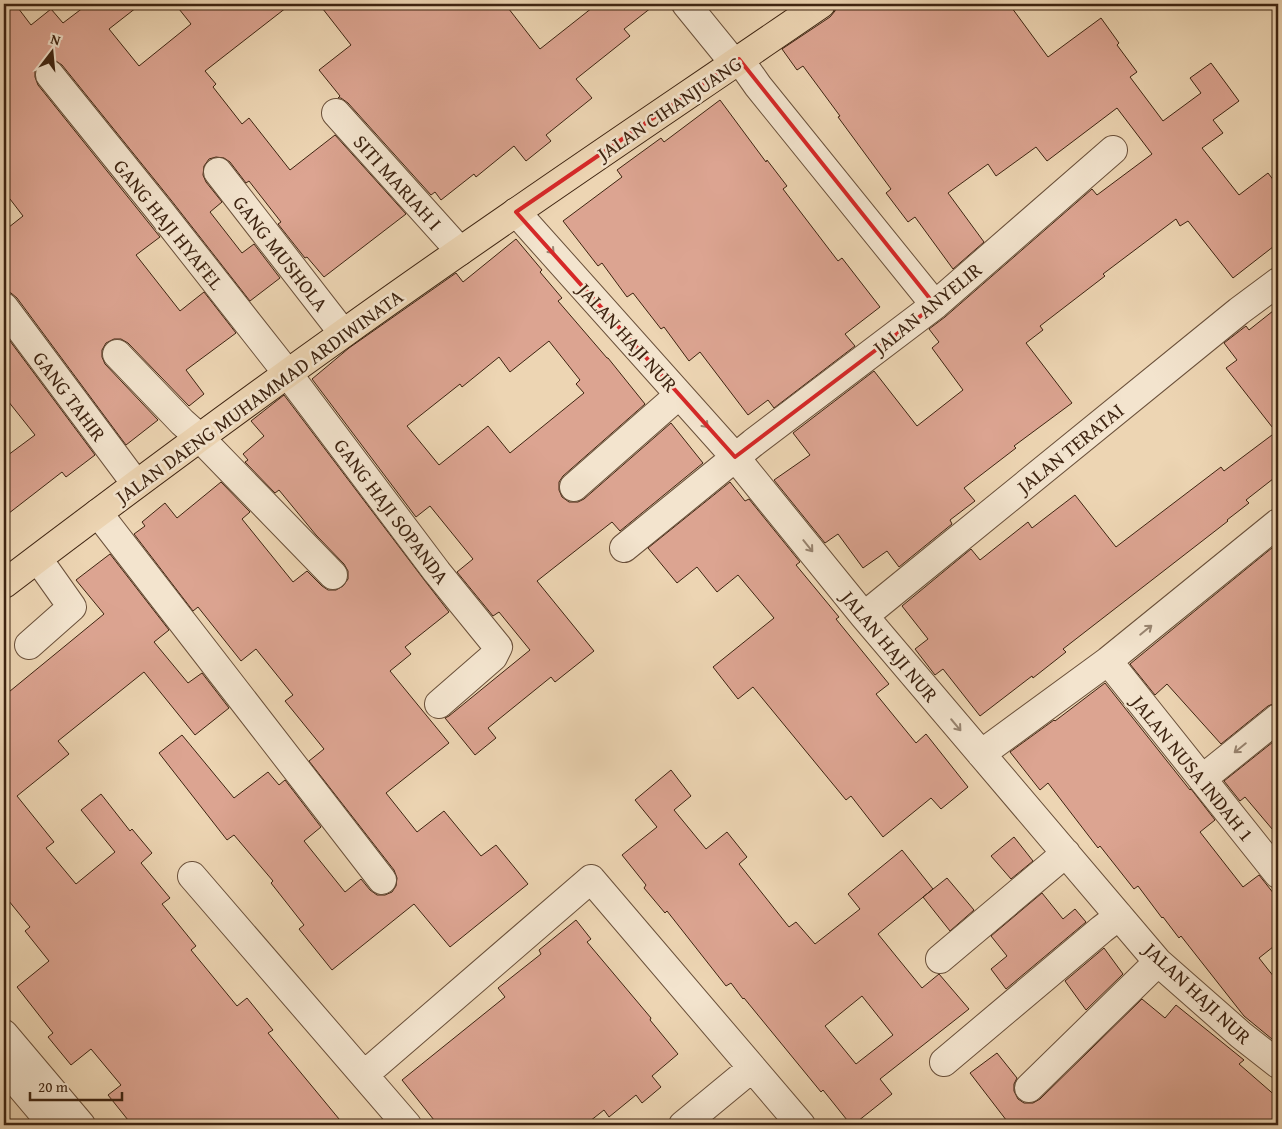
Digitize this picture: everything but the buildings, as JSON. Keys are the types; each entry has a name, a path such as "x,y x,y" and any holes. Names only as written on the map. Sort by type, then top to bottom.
{"main road":[{"name":"JALAN CIHANJUANG","path":"516,212 816,5"},
{"name":"JALAN DAENG MUHAMMAD ARDIWINATA","path":"4,584 136,484 191,430 288,374 516,212"}],"street":[{"path":"686,4 758,86 935,305"},
{"name":"GANG HAJI HYAFEL","path":"50,75 288,374"},
{"name":"SITI MARIAH I","path":"336,112 460,251"},
{"name":"JALAN ANYELIR","path":"624,548 735,457 935,305 1113,150"},
{"name":"GANG MUSHOLA","path":"218,172 344,333"},
{"name":"JALAN HAJI NUR","path":"516,212 735,457 864,616 1158,962 1241,1035 1278,1064"},
{"name":"JALAN TERATAI","path":"864,616 1239,311 1278,282"},
{"name":"GANG TAHIR","path":"4,307 136,484"},
{"path":"117,354 333,575"},
{"name":"GANG HAJI SOPANDA","path":"288,374 436,572 498,647 493,657 439,704"},
{"path":"574,487 679,395"},
{"path":"98,513 382,880"},
{"path":"981,754 1108,661 1278,522"},
{"path":"29,644 72,607 38,558"},
{"name":"JALAN NUSA INDAH 1","path":"1108,661 1278,874"},
{"path":"1202,779 1278,718"},
{"path":"940,959 1066,854"},
{"path":"192,876 407,1125"},
{"path":"364,1075 590,879 801,1125"},
{"path":"944,1062 1119,916"},
{"path":"1029,1088 1158,962"},
{"path":"7,1054 53,1125"},
{"path":"7,1054 81,1125"},
{"path":"683,1125 752,1068"}],"highlighted area":[{"path":"739,59 935,305 735,457 516,212"}]}
